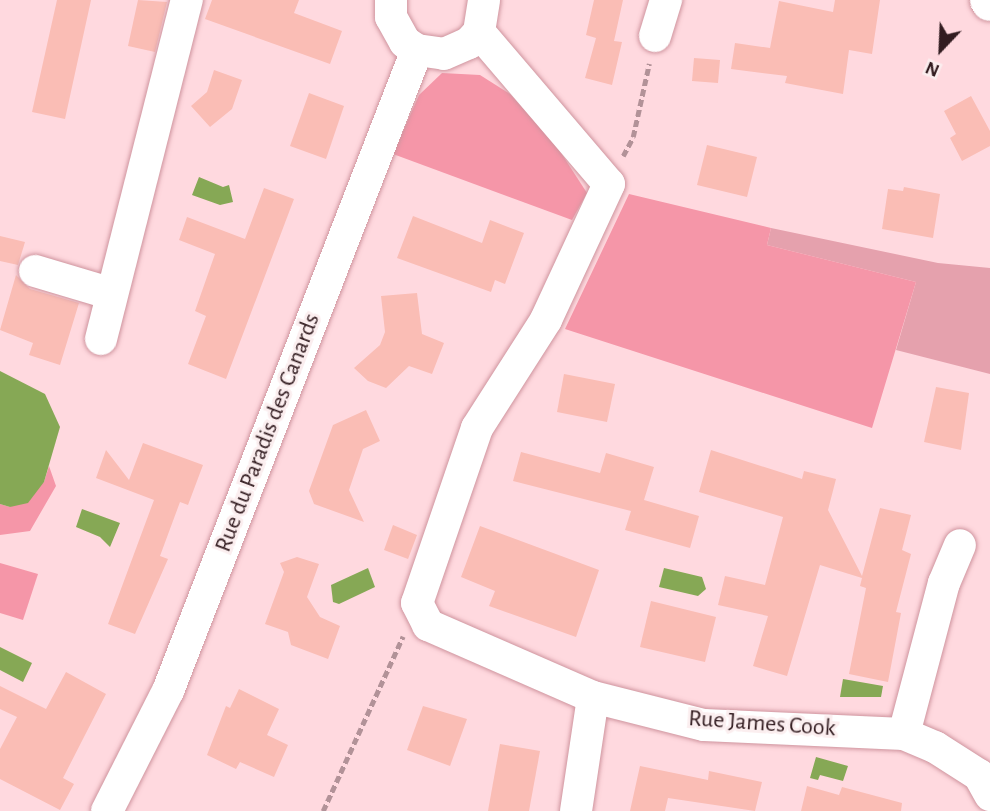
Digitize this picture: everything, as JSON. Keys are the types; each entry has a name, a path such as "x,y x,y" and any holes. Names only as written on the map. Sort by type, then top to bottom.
{"street":[{"path":"101,338 187,0"},
{"path":"391,0 396,31 417,50 444,54 469,43 479,32 484,0"},
{"path":"655,36 666,0"},
{"path":"416,603 477,428 545,320 609,184 479,32"},
{"name":"Rue du Paradis des Canards","path":"107,811 168,691 417,50"},
{"path":"35,271 112,294"},
{"path":"904,734 944,583 960,545"},
{"name":"Rue James Cook","path":"416,603 428,625 593,697 704,725 904,734 935,747 979,775 990,794"},
{"path":"576,811 593,697"}],"path":[{"path":"609,184 633,137 655,36"},
{"path":"323,811 416,603"}],"shaded area":[{"path":"442,73 480,75 510,94 554,142 587,193 572,220 393,154 419,95"},
{"path":"199,177 223,187 229,185 233,202 220,205 192,195"},
{"path":"629,194 771,228 767,245 916,282 872,428 565,329"},
{"path":"771,228 938,263 990,268 990,374 896,350 916,282 767,245"},
{"path":"0,371 45,394 60,427 44,482 28,503 10,507 0,504"},
{"path":"49,466 56,486 30,531 0,535 0,504 10,507 44,482"},
{"path":"82,509 120,523 110,547 100,537 76,527"},
{"path":"0,563 38,574 23,620 0,613"},
{"path":"368,568 375,587 339,604 333,602 331,585"},
{"path":"664,568 702,577 706,589 698,596 659,587"},
{"path":"0,647 32,663 23,682 0,670"},
{"path":"843,679 883,686 881,697 840,697"},
{"path":"816,757 848,766 843,781 820,775 818,780 810,778"}],"building":[{"path":"57,0 91,0 65,119 32,112"},
{"path":"138,0 167,2 155,52 128,46"},
{"path":"212,0 299,0 294,13 342,31 330,64 205,19"},
{"path":"594,0 623,0 614,41 622,42 612,85 585,78 596,38 586,35"},
{"path":"835,0 880,0 872,54 849,50 843,94 785,83 787,76 731,69 735,43 770,48 779,1 833,12"},
{"path":"694,58 720,60 718,83 692,81"},
{"path":"214,70 242,80 232,109 210,127 191,106 207,92"},
{"path":"309,93 344,106 326,159 290,146"},
{"path":"971,96 990,131 990,146 962,161 950,138 956,134 944,111"},
{"path":"707,145 757,157 747,197 697,185"},
{"path":"904,187 940,194 933,238 882,229 888,189 903,191"},
{"path":"264,188 294,199 226,379 188,364 206,316 195,311 215,254 179,240 187,217 245,239"},
{"path":"413,216 482,243 490,220 524,233 505,284 495,280 491,292 397,258"},
{"path":"0,236 25,242 18,265 0,261"},
{"path":"16,275 30,289 79,303 60,365 29,355 33,343 0,330"},
{"path":"417,293 422,334 444,343 432,374 409,366 386,388 368,381 354,368 380,345 385,332 381,296"},
{"path":"564,374 615,384 607,422 557,412"},
{"path":"936,387 969,393 961,450 924,442"},
{"path":"366,410 380,441 363,449 349,490 364,522 314,504 309,491 333,425"},
{"path":"143,443 203,465 188,505 180,502 160,556 168,559 135,634 108,624 154,500 96,478 106,450 129,480"},
{"path":"711,450 802,479 804,471 836,479 828,510 862,576 880,508 911,515 902,550 911,554 896,612 901,613 888,682 849,674 866,588 860,586 862,578 820,565 787,676 753,666 768,616 718,605 725,576 765,585 783,517 699,492"},
{"path":"521,452 600,473 606,453 654,467 644,500 699,516 690,548 625,530 631,511 513,481"},
{"path":"393,525 417,535 408,559 384,550"},
{"path":"480,526 599,570 576,637 489,606 495,591 461,577"},
{"path":"297,557 319,564 307,597 320,617 340,626 328,659 291,645 288,632 265,624 284,572 280,563"},
{"path":"651,601 716,617 705,662 640,647"},
{"path":"66,672 106,694 63,778 74,784 60,810 0,779 0,749 17,717 0,709 0,686 46,709"},
{"path":"239,689 279,709 267,735 288,745 274,777 240,762 236,769 207,755 226,706 230,708"},
{"path":"423,706 467,719 450,766 407,750"},
{"path":"500,744 540,751 529,811 488,811"},
{"path":"640,766 708,780 709,771 762,782 755,811 668,798 665,811 630,811"},
{"path":"807,786 839,795 842,787 902,803 901,811 801,811"}]}
